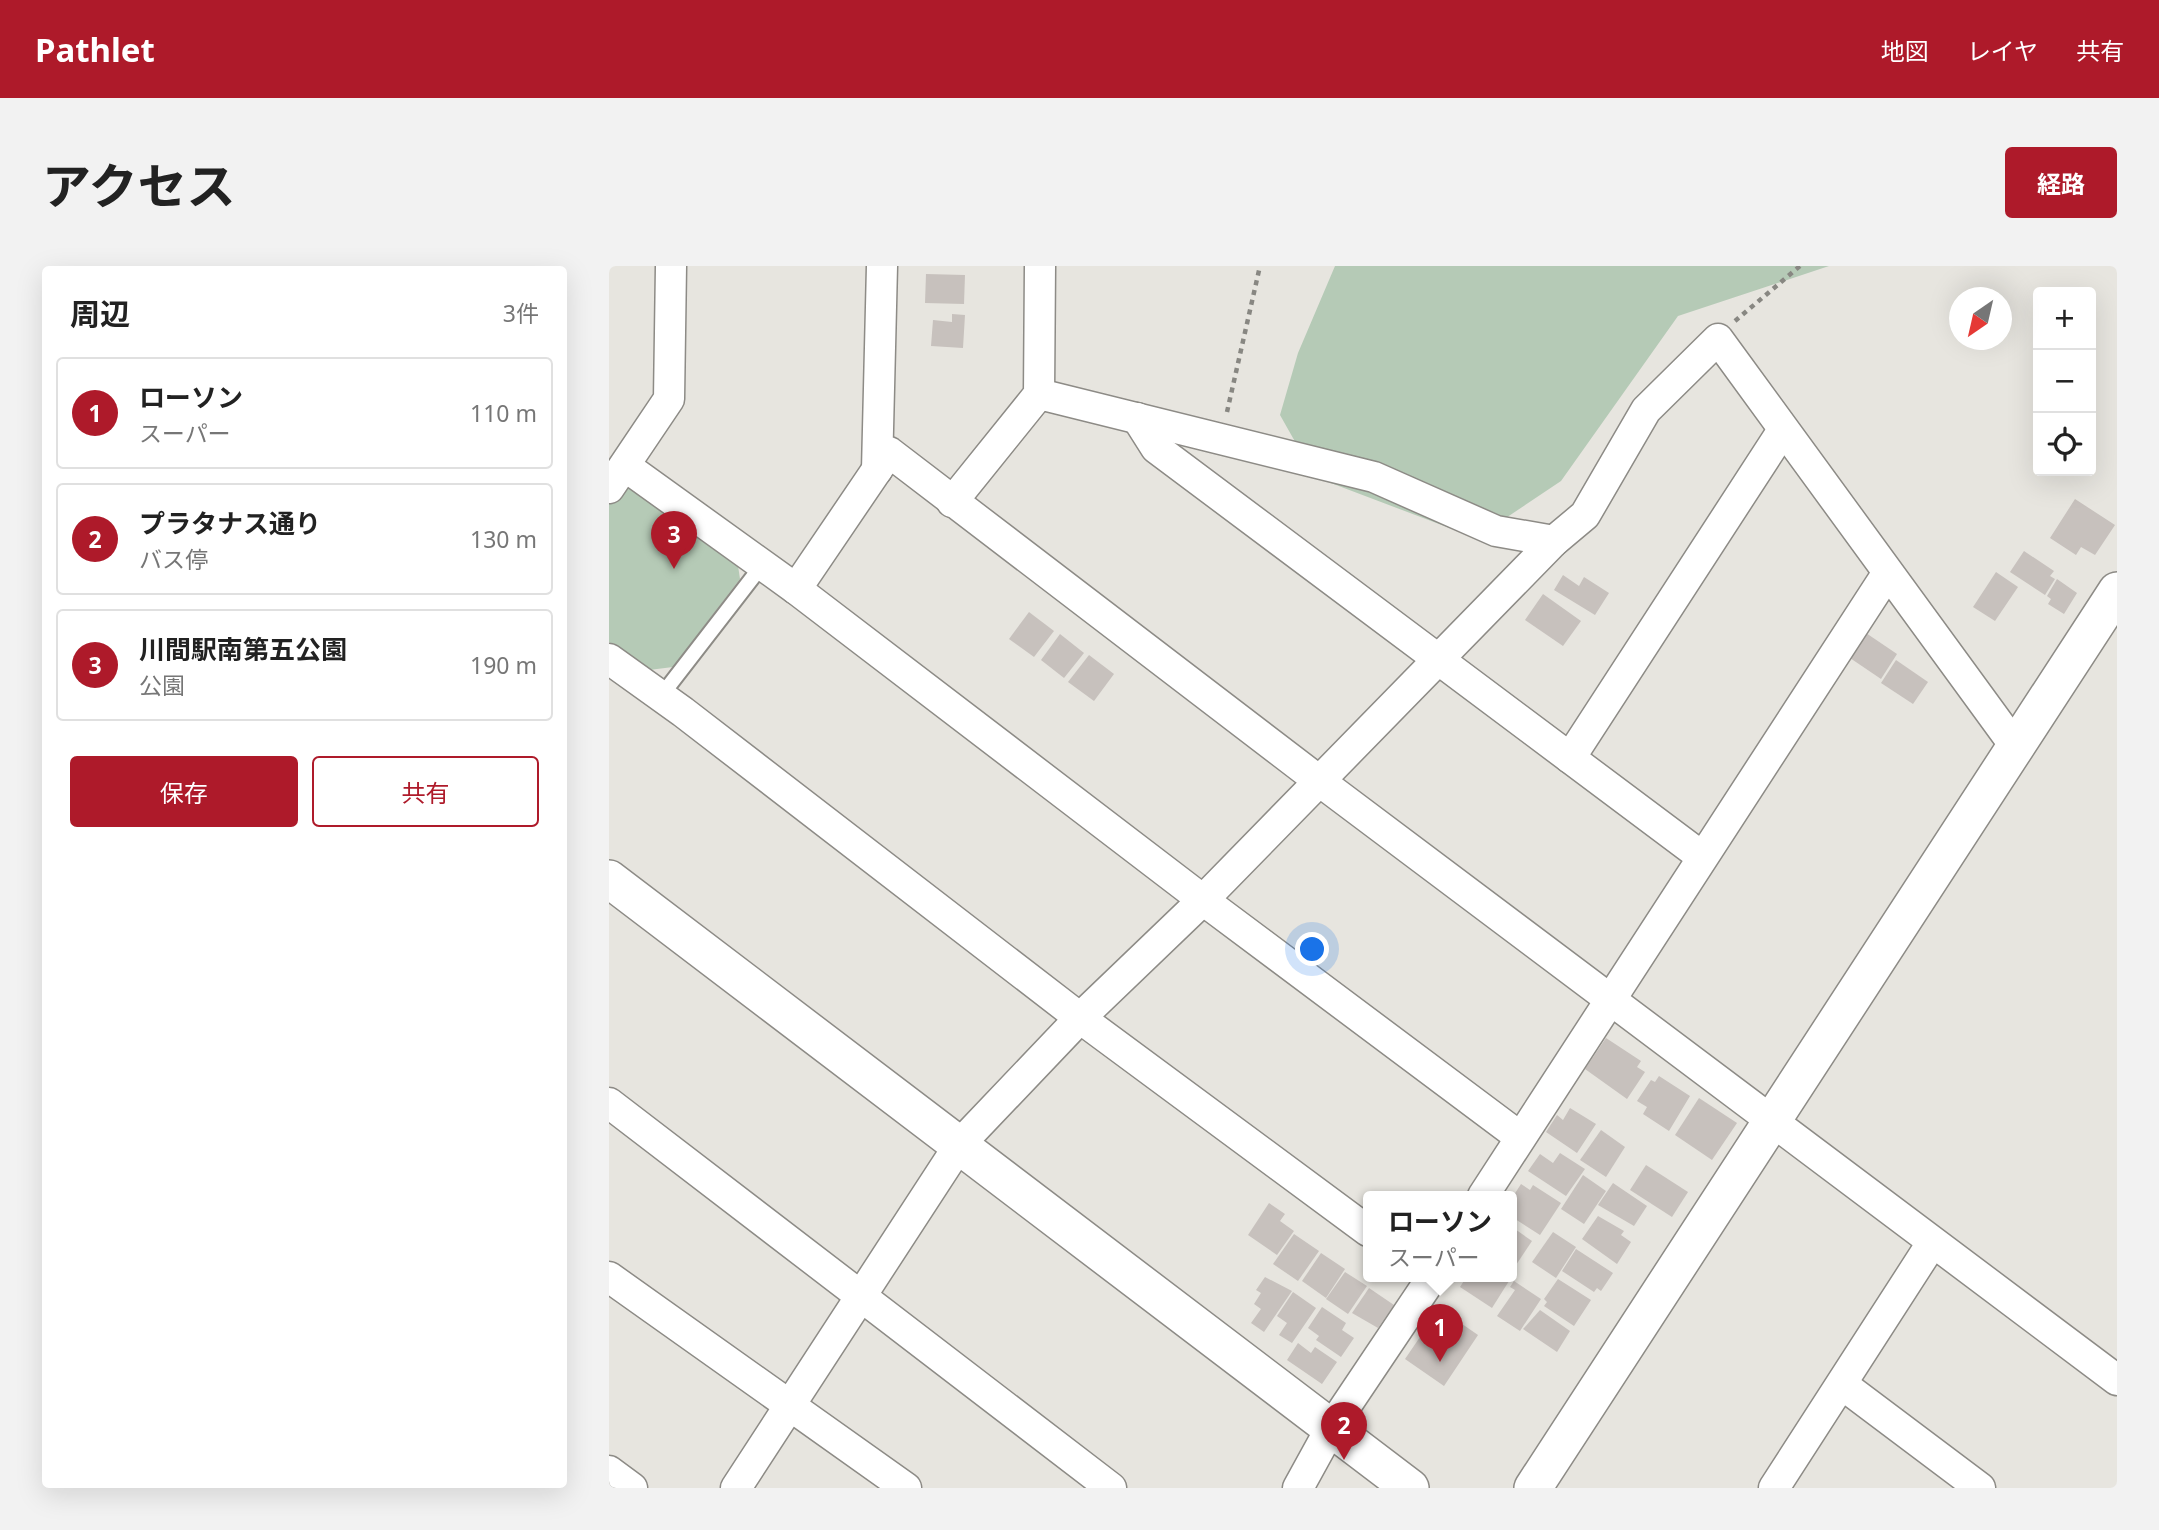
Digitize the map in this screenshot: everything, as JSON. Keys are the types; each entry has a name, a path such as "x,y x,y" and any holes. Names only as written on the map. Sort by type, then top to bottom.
{"street":[{"path":"671,266 669,399 617,477 762,564 1520,1137"},
{"path":"877,470 882,266"},
{"path":"952,502 1039,394 1040,266"},
{"path":"736,1488 960,1144 1080,1018 1203,900 1554,541 1585,515 1646,410 1718,339 2015,746"},
{"path":"1039,394 1374,477 1496,531 1554,541"},
{"path":"1137,418 1156,448 1700,856"},
{"path":"1570,758 1783,430"},
{"path":"796,589 889,452 1318,780 2117,1380"},
{"path":"1486,1191 1700,856 1887,574"},
{"path":"1534,1488 2117,591"},
{"path":"609,659 1080,1018 1363,1227"},
{"path":"609,879 1410,1488"},
{"path":"609,1103 1111,1488"},
{"path":"1774,1488 1933,1244"},
{"path":"609,1277 906,1488"},
{"path":"1298,1488 1331,1429 1428,1282"},
{"path":"1843,1385 1980,1488"},
{"path":"609,1471 632,1488"}],"lane":[{"path":"661,696 762,564"}],"path":[{"path":"1221,438 1259,266"},
{"path":"1718,339 1728,327 1800,266"}],"green space":[{"path":"1335,266 1829,266 1678,316 1561,481 1476,538 1315,477 1280,415 1298,353"},
{"path":"620,485 638,485 737,559 740,579 673,667 649,670 609,642 609,500"}],"building":[{"path":"926,274 965,275 964,304 925,303"},
{"path":"952,314 965,315 963,348 931,346 933,320 952,322"},
{"path":"2075,499 2115,525 2095,555 2081,547 2076,555 2050,538"},
{"path":"2024,551 2054,571 2050,576 2055,579 2045,595 2010,572"},
{"path":"1996,572 2018,587 1995,621 1973,607"},
{"path":"1563,575 1579,586 1584,577 1609,593 1595,615 1554,590"},
{"path":"2057,579 2077,593 2064,614 2048,604 2051,599 2047,596"},
{"path":"1543,594 1581,621 1563,646 1525,620"},
{"path":"1029,612 1054,631 1034,657 1009,639"},
{"path":"1866,633 1897,654 1881,679 1850,658"},
{"path":"1060,634 1084,653 1064,678 1041,660"},
{"path":"1089,655 1114,674 1094,701 1068,682"},
{"path":"1896,660 1928,682 1913,704 1881,683"},
{"path":"1606,1038 1641,1061 1637,1067 1645,1072 1627,1099 1585,1069"},
{"path":"1659,1076 1690,1096 1669,1131 1643,1114 1647,1107 1637,1101 1651,1080 1655,1082"},
{"path":"1699,1098 1737,1123 1712,1160 1675,1135"},
{"path":"1570,1108 1596,1124 1577,1153 1546,1132 1557,1115 1563,1120"},
{"path":"1601,1130 1625,1147 1606,1177 1580,1160"},
{"path":"1560,1153 1585,1169 1566,1196 1528,1171 1540,1154 1553,1163"},
{"path":"1646,1165 1688,1192 1672,1217 1630,1190"},
{"path":"1583,1175 1606,1191 1584,1224 1561,1209"},
{"path":"1613,1183 1647,1206 1634,1226 1598,1205"},
{"path":"1521,1184 1530,1190 1533,1185 1561,1203 1540,1235 1517,1220 1516,1191"},
{"path":"1269,1203 1285,1214 1280,1221 1294,1231 1277,1255 1248,1235"},
{"path":"1598,1216 1624,1231 1621,1235 1631,1242 1617,1264 1582,1239"},
{"path":"1517,1230 1532,1241 1517,1264"},
{"path":"1553,1232 1576,1247 1556,1278 1532,1262"},
{"path":"1294,1234 1319,1251 1298,1281 1273,1264"},
{"path":"1576,1249 1613,1273 1601,1291 1597,1288 1594,1292 1562,1271"},
{"path":"1321,1253 1345,1269 1326,1298 1302,1281"},
{"path":"1345,1272 1367,1286 1348,1314 1326,1299"},
{"path":"1265,1277 1292,1291 1264,1332 1251,1323 1261,1309 1254,1304 1261,1293 1256,1290"},
{"path":"1558,1279 1591,1300 1574,1326 1544,1306 1547,1302 1544,1299"},
{"path":"1463,1282 1508,1282 1492,1308 1460,1287"},
{"path":"1516,1282 1541,1299 1520,1331 1497,1316 1515,1290 1510,1287"},
{"path":"1369,1288 1394,1305 1378,1328 1352,1313"},
{"path":"1293,1292 1316,1308 1292,1343 1279,1335 1287,1323 1277,1316"},
{"path":"1322,1307 1346,1323 1342,1330 1354,1338 1341,1357 1316,1340 1319,1336 1308,1328"},
{"path":"1540,1310 1570,1331 1557,1352 1523,1329"},
{"path":"1452,1317 1478,1335 1444,1386 1405,1359 1433,1318 1446,1326"},
{"path":"1298,1343 1311,1353 1315,1347 1337,1362 1322,1384 1287,1360"}],"place":[{"name":"川間駅南第五公園","path":"674,569"},
{"name":"ローソン","path":"1440,1362"},
{"name":"プラタナス通り","path":"1344,1460"}]}
